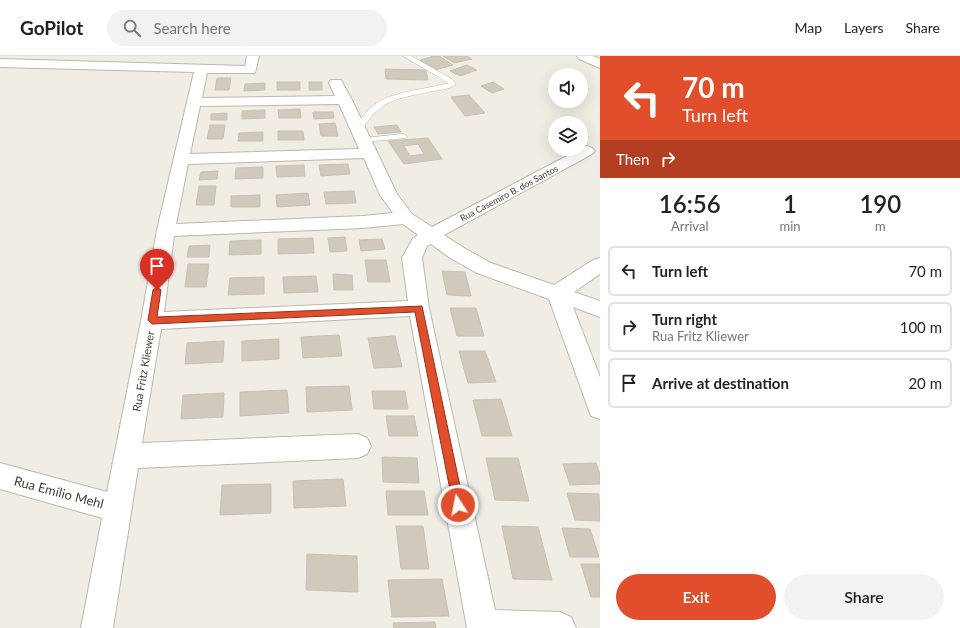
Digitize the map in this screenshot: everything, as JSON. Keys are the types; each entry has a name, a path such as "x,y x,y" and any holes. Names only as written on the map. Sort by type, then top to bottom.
{"street":[{"path":"0,60 3,56"},
{"path":"161,68 167,56"},
{"path":"0,64 77,61 161,68 250,70 253,56"},
{"path":"583,56 600,64"},
{"name":"Rua Fritz Kliewer","path":"98,628 107,568 119,509 152,320 166,230 201,68"},
{"path":"336,83 389,195 406,218 484,268 600,309"},
{"path":"194,102 345,100"},
{"path":"182,159 364,140"},
{"name":"Rua Casemiro B. dos Santos","path":"483,627 419,308 412,258 420,242 431,235 578,156"},
{"path":"166,230 363,222 406,218"},
{"path":"557,293 600,265"},
{"path":"557,293 600,408"},
{"path":"152,320 419,308"},
{"path":"128,456 358,446"},
{"name":"Rua Emílio Mehl","path":"0,476 119,509"},
{"path":"483,627 560,628"}],"lane":[{"path":"403,136 364,140 363,118 378,104 402,94 444,87 453,84 450,80 406,56"}],"building":[{"path":"439,56 453,65 435,70 420,60"},
{"path":"443,56 467,56 472,59 454,63"},
{"path":"467,65 477,70 460,76 450,71"},
{"path":"385,69 426,70 428,80 386,79"},
{"path":"217,78 231,78 229,90 215,90"},
{"path":"277,82 300,82 300,90 277,90"},
{"path":"309,82 322,82 322,90 309,90"},
{"path":"493,82 504,89 492,93 481,86"},
{"path":"265,83 265,90 244,91 245,84"},
{"path":"469,95 485,113 465,116 451,97"},
{"path":"300,109 301,118 279,118 278,110"},
{"path":"265,110 265,118 242,119 242,111"},
{"path":"313,112 333,112 334,118 314,119"},
{"path":"227,113 227,120 211,120 211,114"},
{"path":"335,123 338,136 321,136 319,124"},
{"path":"210,125 225,125 223,139 207,139"},
{"path":"397,125 401,132 378,134 374,127"},
{"path":"278,131 303,131 304,140 278,140"},
{"path":"263,132 263,141 238,141 239,133"},
{"path":"428,138 442,159 404,164 388,141","holes":["418,144 424,154 410,156 404,146"]},
{"path":"348,164 350,174 321,176 319,165"},
{"path":"304,165 305,176 277,177 276,166"},
{"path":"263,167 263,178 235,179 236,168"},
{"path":"218,171 217,179 199,180 201,172"},
{"path":"199,186 216,186 214,205 196,205"},
{"path":"354,191 356,203 326,204 324,192"},
{"path":"308,193 310,205 277,207 276,195"},
{"path":"260,195 260,207 231,207 231,196"},
{"path":"345,237 347,251 330,252 328,238"},
{"path":"313,238 314,253 278,254 278,239"},
{"path":"382,239 385,249 361,251 359,240"},
{"path":"261,240 261,254 229,255 230,241"},
{"path":"210,245 209,257 187,257 189,246"},
{"path":"365,260 386,260 390,282 368,282"},
{"path":"188,264 209,264 206,287 185,287"},
{"path":"442,271 465,272 471,296 447,295"},
{"path":"333,274 352,275 353,290 334,290"},
{"path":"316,276 318,292 284,293 283,277"},
{"path":"264,277 264,294 228,295 230,278"},
{"path":"450,308 476,308 484,336 457,336"},
{"path":"339,335 342,356 303,358 301,337"},
{"path":"395,336 402,367 374,368 368,338"},
{"path":"279,339 279,359 242,361 242,341"},
{"path":"224,341 223,362 185,364 187,343"},
{"path":"459,351 485,351 496,382 468,383"},
{"path":"349,386 352,410 307,412 306,387"},
{"path":"287,390 289,413 240,416 240,392"},
{"path":"372,391 405,391 408,409 374,409"},
{"path":"224,393 223,417 181,419 183,395"},
{"path":"501,399 512,436 482,436 473,400"},
{"path":"386,416 414,416 418,436 389,436"},
{"path":"382,457 417,458 419,483 383,482"},
{"path":"486,458 518,458 529,501 495,500"},
{"path":"596,463 600,474 600,484 570,485 563,464"},
{"path":"343,479 346,506 294,508 293,481"},
{"path":"271,484 271,513 220,515 222,485"},
{"path":"386,491 424,491 428,515 388,515"},
{"path":"567,493 599,494 600,521 575,520"},
{"path":"396,526 423,526 429,569 401,569"},
{"path":"502,526 538,527 552,580 513,579"},
{"path":"562,528 590,529 599,557 570,557"},
{"path":"307,554 357,556 358,592 306,590"},
{"path":"581,564 600,564 600,597 591,597"},
{"path":"442,579 449,616 392,617 388,580"},
{"path":"435,622 436,628 394,628 393,623"}],"route":[{"path":"157,290 152,320 419,308 458,505"}]}
